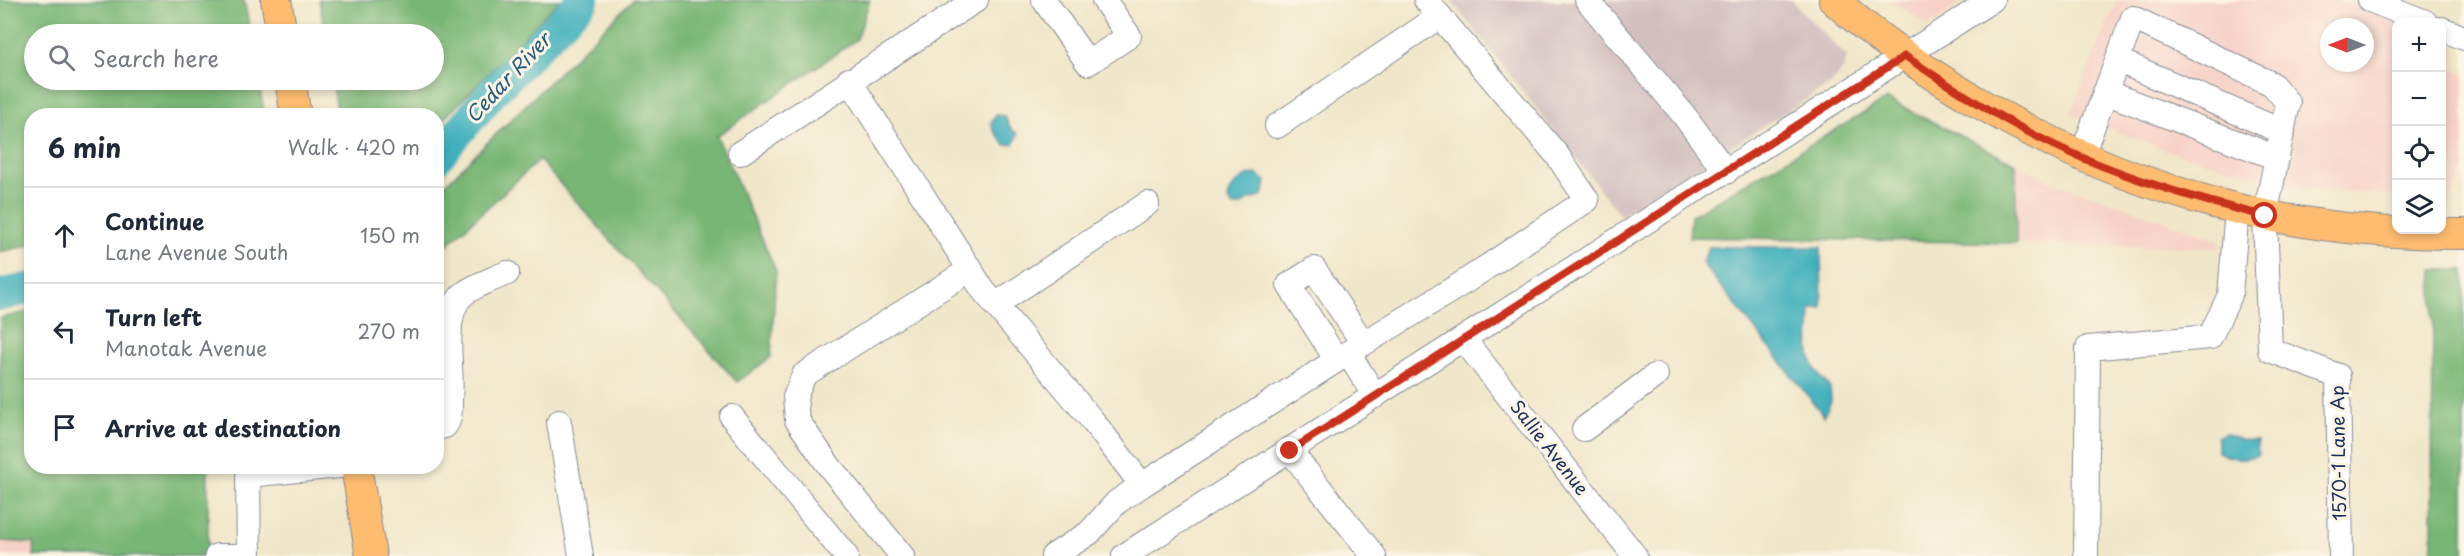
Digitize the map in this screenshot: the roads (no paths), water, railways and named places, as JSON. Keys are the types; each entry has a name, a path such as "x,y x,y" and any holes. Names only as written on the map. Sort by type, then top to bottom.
{"main road":[{"path":"276,0 280,24"},
{"path":"1834,0 1905,56 1957,90 2081,158 2152,185 2251,213 2368,231 2464,234"},
{"path":"292,90 295,108"},
{"path":"357,474 371,556"}],"street":[{"path":"740,153 849,80 976,0"},
{"path":"1044,0 1088,63 1129,36 1104,0"},
{"path":"1587,0 1683,114 1726,171"},
{"path":"1124,556 1992,0"},
{"path":"2370,0 2415,18"},
{"path":"1053,556 1089,533 1117,502 1142,485 1349,352 1466,281 1587,200 1557,154 1433,8 1277,126"},
{"path":"2081,158 2137,9 2272,84 2288,103 2277,158 2251,213 2230,295 2210,337 2088,348 2086,556"},
{"path":"2446,31 2464,38"},
{"path":"2117,60 2283,132"},
{"path":"849,80 995,305 1092,420 1142,485"},
{"path":"2105,92 2277,158"},
{"path":"995,305 1147,204"},
{"name":"1570-1 Lane Ap","path":"2251,213 2271,350 2338,376 2341,556"},
{"path":"902,556 829,466 797,420 795,397 804,375 971,270"},
{"path":"444,426 450,418 452,383 449,315 454,304 466,292 507,273"},
{"name":"Sallie Avenue","path":"1464,340 1635,556"},
{"path":"1349,352 1375,396"},
{"path":"1584,429 1656,375"},
{"path":"732,417 846,556"},
{"path":"559,422 581,556"},
{"path":"1290,451 1374,556"},
{"path":"217,556 249,556 248,475 258,474"}],"water":[{"path":"996,115 1005,116 1010,128 1018,134 1014,144 1005,145 994,131 991,123"},
{"path":"1256,174 1266,181 1264,193 1240,206 1232,206 1228,199 1234,185"},
{"path":"1709,247 1821,247 1822,308 1811,309 1809,342 1811,361 1821,378 1830,387 1831,401 1824,416 1702,263"},
{"path":"2226,433 2240,440 2257,441 2258,455 2237,458 2217,451 2217,437"}],"waterway":[{"name":"Cedar River","path":"444,150 491,94 583,0"},
{"name":"Cedar River","path":"0,295 24,290"}]}
